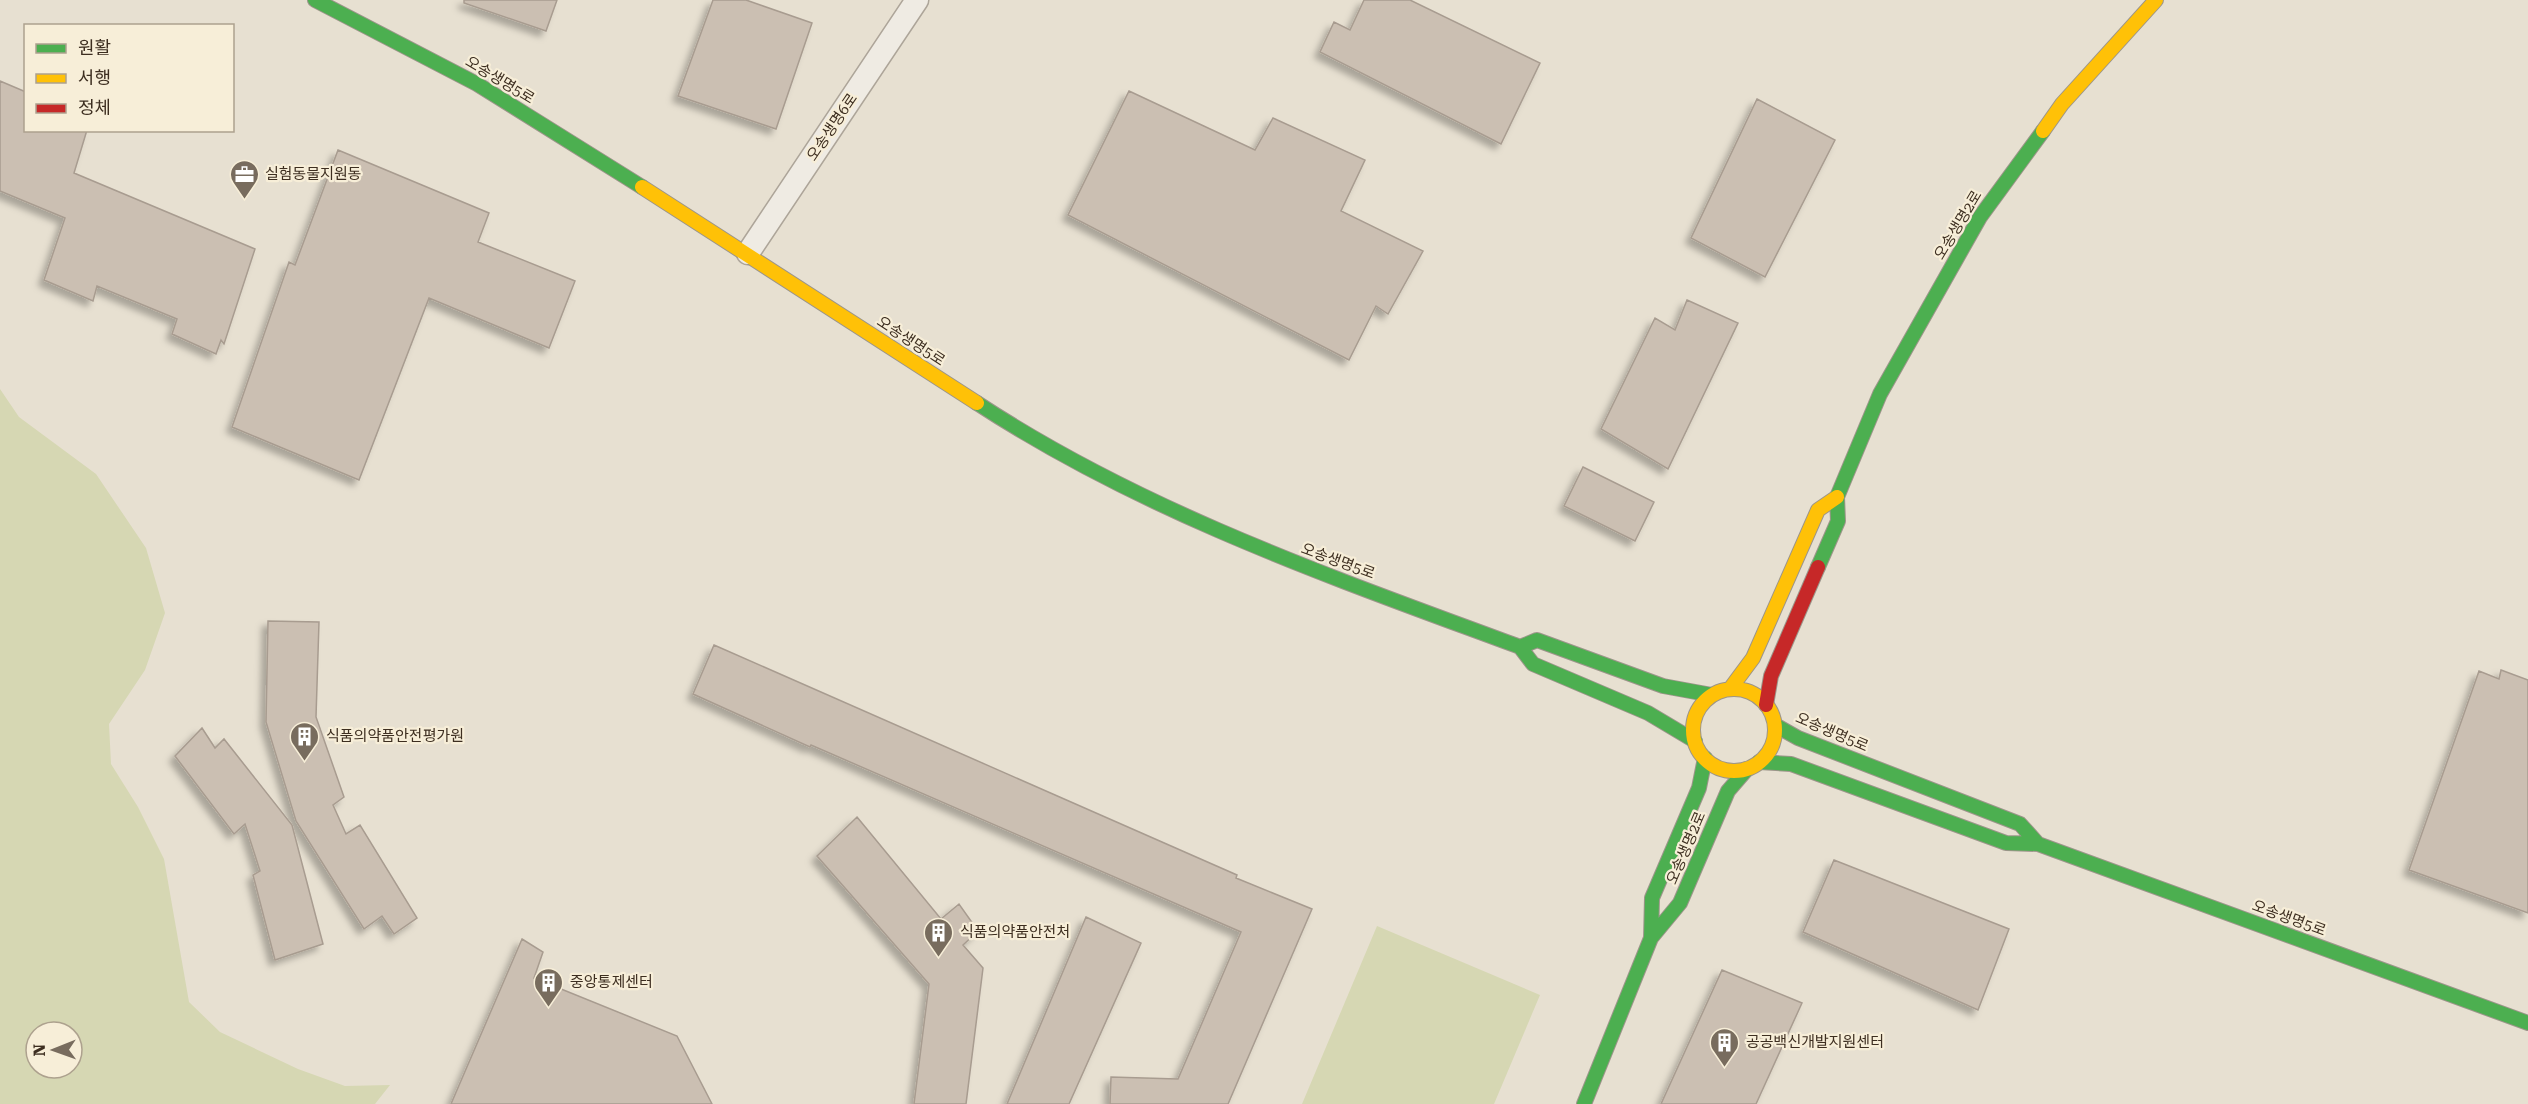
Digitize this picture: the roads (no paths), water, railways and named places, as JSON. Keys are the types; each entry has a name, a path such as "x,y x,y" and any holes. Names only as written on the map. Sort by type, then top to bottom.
{"street":[{"name":"오송생명5로","path":"315,0 477,84 748,253 986,409 1138,495 1257,549 1520,646 1533,664 1648,713 1695,741"},
{"name":"오송생명6로","path":"748,253 917,0"},
{"name":"오송생명2로","path":"1766,705 1771,676 1838,521 1837,497 1880,394 1980,217 2062,104 2156,0"},
{"name":"오송생명2로","path":"1730,689 1753,658 1818,510 1837,497"},
{"name":"오송생명5로","path":"1520,646 1537,640 1663,686 1712,695"},
{"path":"1730,689 1751,693 1766,705 1775,725 1774,739 1769,752 1753,766 1734,771 1721,769 1705,758 1695,741 1693,729 1702,704 1712,695 1730,689"},
{"name":"오송생명5로","path":"1775,725 1798,738 2020,824 2038,843"},
{"name":"오송생명2로","path":"1651,938 1652,898 1699,788 1705,758"},
{"name":"오송생명5로","path":"1753,766 1791,764 2006,843 2038,843 2528,1023"},
{"name":"오송생명2로","path":"1584,1104 1651,938 1680,903 1728,791 1753,766"}],"place":[{"name":"실험동물지원동","path":"244,200"},
{"name":"식품의약품안전평가원","path":"305,762"},
{"name":"식품의약품안전처","path":"939,958"},
{"name":"중앙통제센터","path":"549,1008"},
{"name":"공공백신개발지원센터","path":"1725,1068"}]}
